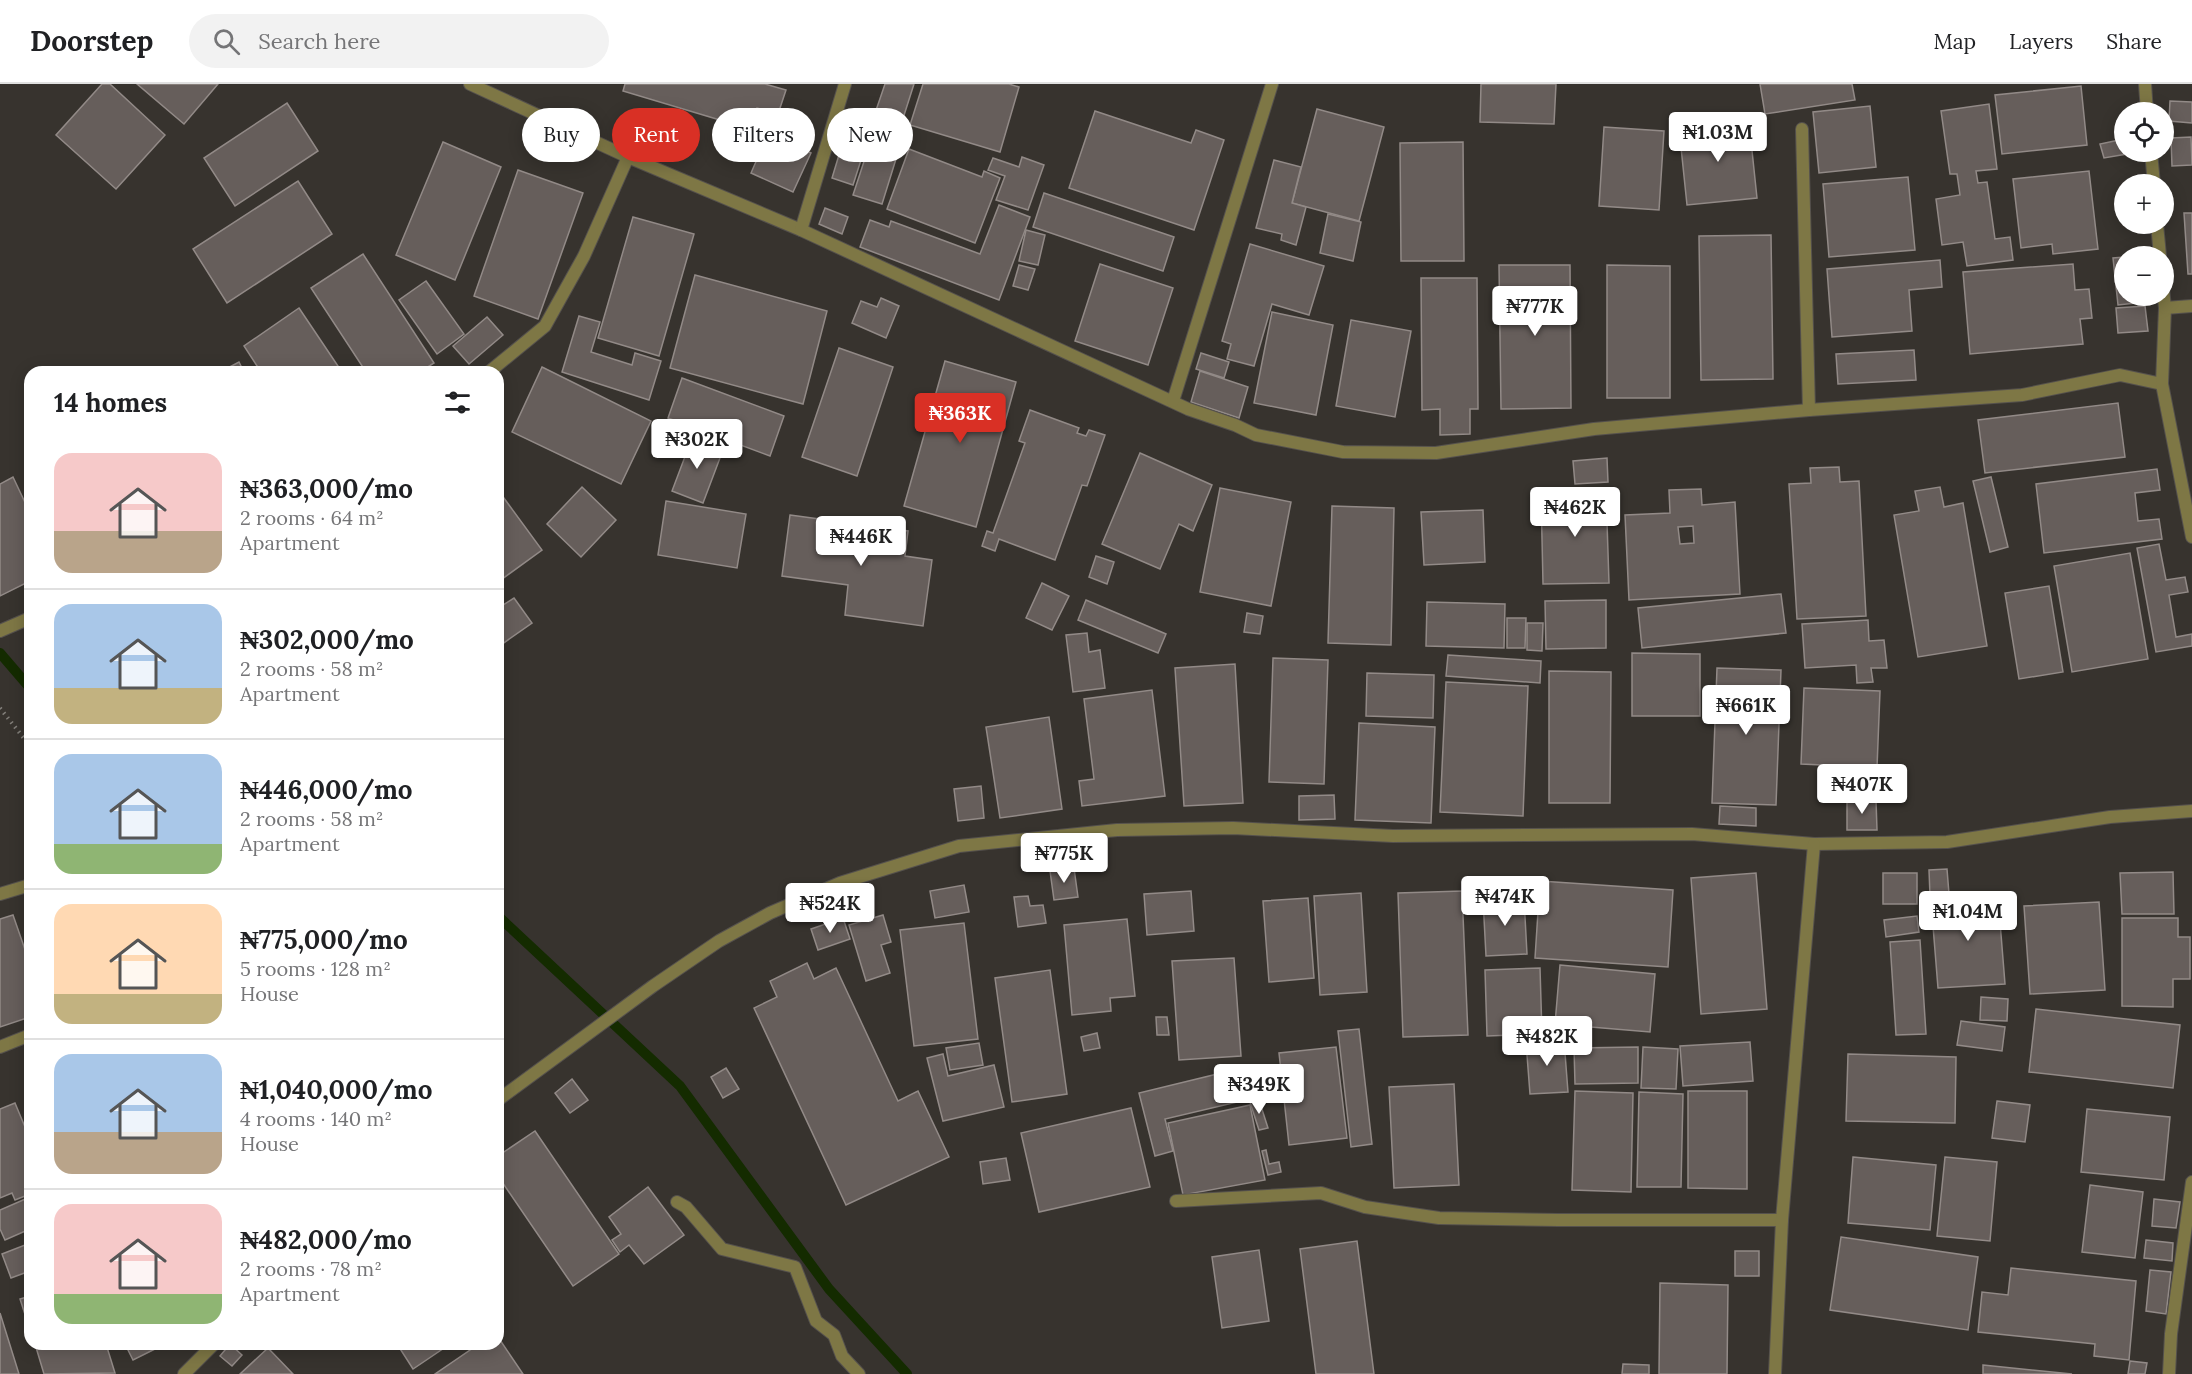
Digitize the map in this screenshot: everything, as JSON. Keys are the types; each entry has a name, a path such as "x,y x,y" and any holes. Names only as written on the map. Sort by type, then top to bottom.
{"street":[{"path":"470,84 612,150"},
{"path":"801,230 845,84"},
{"path":"1173,401 1272,84"},
{"path":"2145,84 2146,102"},
{"path":"1802,129 1809,410"},
{"path":"496,366 545,326 584,256 626,162"},
{"path":"640,162 801,230 1188,409 1235,425 1256,435 1343,452 1436,453 1594,429 1809,410 2022,395 2120,375 2162,384"},
{"path":"2192,306 2165,308 2162,384 2192,537"},
{"path":"0,632 24,621"},
{"path":"504,1096 653,986 719,941 770,913 840,883 959,846 1117,830 1233,828 1393,836 1692,834 1814,844 1947,842 2110,817 2192,811"},
{"path":"1775,1374 1782,1220 1814,844"},
{"path":"0,894 24,887"},
{"path":"0,1047 24,1037"},
{"path":"2169,1374 2171,1334 2192,1182"},
{"path":"1176,1201 1321,1193 1365,1208 1439,1218 1782,1220"},
{"path":"677,1202 686,1208 722,1250 795,1268 816,1321 834,1335 842,1356 859,1374"},
{"path":"184,1374 208,1350"}],"path":[{"path":"0,708 24,738"}],"building":[{"path":"102,84 110,84 165,135 116,189 56,135"},
{"path":"137,84 218,84 184,124"},
{"path":"625,84 765,84 786,90 780,108 712,108 712,118 700,114 700,108 680,108 623,91"},
{"path":"885,84 914,84 906,108 877,108"},
{"path":"923,84 1009,84 1019,87 1000,152 913,126 913,116"},
{"path":"1481,84 1556,84 1554,124 1480,122"},
{"path":"1760,84 1852,84 1855,100 1765,114"},
{"path":"2081,86 2087,145 2002,154 1995,95"},
{"path":"2170,101 2192,102 2192,123 2174,121 2174,102"},
{"path":"287,103 318,151 235,206 204,158"},
{"path":"1989,104 1997,169 1976,171 1978,183 1987,182 1995,239 2010,237 2013,260 1967,266 1963,242 1942,245 1936,199 1960,195 1957,174 1950,174 1941,111"},
{"path":"1870,106 1876,167 1819,173 1813,112"},
{"path":"1317,109 1384,127 1359,221 1292,203"},
{"path":"1095,111 1191,143 1196,130 1224,140 1194,230 1069,188"},
{"path":"1749,122 1757,198 1687,205 1679,128"},
{"path":"1604,127 1664,131 1659,210 1599,206"},
{"path":"2191,137 2192,165 2172,166 2174,138"},
{"path":"2114,141 2114,156 2104,158 2100,144"},
{"path":"443,142 501,167 455,280 396,255"},
{"path":"1463,142 1464,261 1401,261 1400,143"},
{"path":"913,151 982,177 984,171 1000,178 975,243 887,209 904,162 913,162"},
{"path":"1022,157 1044,165 1028,210 996,200 1005,176 988,170 993,158 1019,167"},
{"path":"1274,160 1301,167 1292,203 1306,207 1296,245 1281,240 1282,234 1256,228"},
{"path":"756,162 807,162 793,192 751,173"},
{"path":"837,162 860,162 853,185 832,178"},
{"path":"864,162 895,162 882,204 853,195"},
{"path":"518,170 583,193 538,319 474,296"},
{"path":"2089,171 2098,249 2053,254 2052,244 2021,248 2013,179"},
{"path":"1908,177 1915,250 1829,257 1823,184"},
{"path":"298,181 332,234 227,303 193,249"},
{"path":"1044,193 1174,237 1163,271 1033,227"},
{"path":"999,205 1030,217 999,300 860,247 870,220 889,227 891,221 980,254"},
{"path":"825,208 848,217 842,234 819,224"},
{"path":"2184,213 2192,213 2192,274 2188,274"},
{"path":"1328,214 1361,222 1353,261 1320,253"},
{"path":"633,217 694,234 659,356 598,338"},
{"path":"1026,230 1045,235 1038,265 1019,261"},
{"path":"1771,235 1773,379 1701,380 1699,236"},
{"path":"1250,244 1324,266 1309,315 1272,304 1254,366 1227,359 1231,344 1222,341"},
{"path":"363,254 434,363 429,366 362,366 311,288"},
{"path":"1940,260 1942,287 1909,290 1912,331 1832,337 1827,269"},
{"path":"1100,264 1173,288 1148,365 1075,341"},
{"path":"2073,264 2075,290 2089,289 2092,318 2080,319 2083,344 1970,354 1963,272"},
{"path":"1019,265 1035,269 1028,290 1013,286"},
{"path":"1499,265 1570,265 1571,408 1501,409"},
{"path":"1607,265 1670,266 1670,398 1607,398"},
{"path":"695,275 827,311 803,404 670,368"},
{"path":"1421,278 1477,278 1478,409 1470,409 1470,434 1440,435 1440,409 1422,410"},
{"path":"426,281 464,334 437,354 399,300"},
{"path":"881,298 899,306 886,338 852,323 861,301 877,307"},
{"path":"2145,306 2148,331 2118,333 2116,308"},
{"path":"299,308 338,366 257,366 244,346"},
{"path":"1272,312 1333,325 1316,415 1254,403"},
{"path":"579,316 600,322 591,352 632,365 635,353 661,361 649,400 562,372"},
{"path":"487,317 503,335 469,364 453,346"},
{"path":"1351,320 1411,331 1395,417 1336,406"},
{"path":"839,348 893,367 857,476 802,457"},
{"path":"1914,350 1916,380 1838,384 1836,354"},
{"path":"1201,353 1229,362 1224,378 1196,369"},
{"path":"945,361 1016,382 976,527 904,506"},
{"path":"542,367 651,421 621,484 512,432"},
{"path":"1200,371 1248,387 1239,418 1191,402"},
{"path":"682,378 784,416 770,456 668,418"},
{"path":"2118,403 2125,457 1985,473 1978,420"},
{"path":"1030,410 1079,428 1077,433 1086,436 1089,430 1105,435 1087,486 1082,485 1055,560 999,539 995,551 982,546 987,531 993,533 1025,443 1019,441"},
{"path":"692,438 723,450 703,503 672,491"},
{"path":"1140,453 1212,485 1193,531 1179,524 1160,569 1102,544"},
{"path":"1607,458 1608,482 1575,484 1573,461"},
{"path":"1839,467 1840,482 1859,481 1866,616 1797,619 1789,484 1811,483 1810,468"},
{"path":"2157,469 2160,490 2135,493 2138,521 2159,519 2162,539 2044,553 2036,484"},
{"path":"13,477 24,500 24,584 0,596 0,484"},
{"path":"1991,477 2008,547 1990,552 1973,481"},
{"path":"582,487 616,520 581,557 547,524"},
{"path":"1940,487 1944,507 1963,503 1987,646 1918,657 1894,515 1919,511 1915,491"},
{"path":"1220,488 1291,502 1271,606 1200,592"},
{"path":"1701,489 1702,505 1735,502 1740,594 1629,600 1625,515 1670,513 1669,490","holes":["1693,526 1694,543 1680,544 1678,527"]},
{"path":"1606,491 1609,583 1543,584 1541,493"},
{"path":"504,498 542,550 504,578"},
{"path":"666,501 746,514 737,568 658,555"},
{"path":"1332,506 1394,508 1391,645 1328,643"},
{"path":"1483,510 1485,562 1424,565 1421,512"},
{"path":"790,515 908,531 905,556 932,560 923,626 845,615 848,585 782,576"},
{"path":"2159,544 2166,580 2185,577 2188,592 2169,595 2176,637 2192,634 2192,646 2156,652 2137,548"},
{"path":"2130,553 2148,659 2072,672 2054,566"},
{"path":"1096,556 1114,562 1107,584 1089,577"},
{"path":"1042,583 1069,596 1052,630 1026,618"},
{"path":"2049,586 2063,672 2019,679 2005,593"},
{"path":"1781,594 1786,633 1642,648 1638,608"},
{"path":"514,598 532,623 504,643 504,604"},
{"path":"1086,600 1166,634 1158,653 1078,620"},
{"path":"1606,600 1606,648 1546,649 1545,601"},
{"path":"1427,602 1505,604 1504,648 1426,646"},
{"path":"1247,613 1263,616 1260,634 1244,632"},
{"path":"1507,618 1526,618 1525,648 1507,648"},
{"path":"1868,620 1869,641 1884,640 1887,668 1871,668 1873,682 1857,683 1856,665 1805,668 1802,624"},
{"path":"1527,623 1543,623 1542,651 1527,650"},
{"path":"1087,633 1089,652 1100,650 1105,688 1073,692 1066,635"},
{"path":"1632,653 1700,654 1700,716 1632,716"},
{"path":"1448,655 1541,661 1540,683 1446,676"},
{"path":"1273,658 1328,660 1324,784 1269,782"},
{"path":"1235,664 1243,803 1184,806 1175,668"},
{"path":"1717,668 1781,670 1776,805 1712,803"},
{"path":"1549,671 1611,672 1610,803 1549,803"},
{"path":"1367,673 1434,675 1433,718 1366,716"},
{"path":"1446,682 1528,686 1523,816 1440,812"},
{"path":"1804,688 1880,691 1877,768 1861,768 1860,785 1821,783 1822,765 1801,764"},
{"path":"1152,690 1165,796 1082,806 1079,781 1094,779 1084,699"},
{"path":"1049,717 1062,809 1000,818 986,727"},
{"path":"1359,723 1435,727 1431,823 1355,820"},
{"path":"981,786 984,818 958,821 954,789"},
{"path":"1334,795 1335,819 1299,820 1299,796"},
{"path":"1847,800 1876,800 1877,830 1847,830"},
{"path":"1720,806 1756,808 1756,826 1719,824"},
{"path":"1074,868 1078,897 1054,900 1050,871"},
{"path":"1947,869 1949,894 1930,895 1929,870"},
{"path":"2173,872 2174,914 2122,914 2120,873"},
{"path":"1756,873 1767,1009 1701,1014 1691,878"},
{"path":"1883,873 1917,873 1917,904 1883,904"},
{"path":"1540,881 1673,890 1668,967 1535,958"},
{"path":"964,885 969,912 935,918 930,891"},
{"path":"1191,891 1194,931 1147,935 1144,894"},
{"path":"1462,891 1468,1035 1403,1037 1398,893"},
{"path":"1361,893 1367,992 1320,995 1314,896"},
{"path":"1028,896 1030,906 1043,905 1046,923 1018,927 1014,897"},
{"path":"1998,897 2005,984 1938,988 1931,901"},
{"path":"1308,898 1314,978 1269,982 1263,901"},
{"path":"1524,898 1527,954 1486,956 1483,899"},
{"path":"2099,902 2105,990 2030,994 2024,906"},
{"path":"13,915 24,947 24,1019 0,1027 0,919"},
{"path":"883,915 891,942 881,945 890,973 866,981 849,925"},
{"path":"1917,916 1919,932 1886,937 1884,920"},
{"path":"843,918 850,939 818,950 811,929"},
{"path":"2122,918 2178,918 2178,937 2190,937 2190,979 2173,979 2173,1007 2122,1006"},
{"path":"1127,919 1135,996 1110,998 1111,1011 1072,1015 1064,925"},
{"path":"964,923 978,1039 914,1046 900,930"},
{"path":"1920,940 1926,1034 1896,1035 1890,942"},
{"path":"1234,958 1241,1056 1179,1060 1172,961"},
{"path":"807,963 814,979 836,968 898,1101 918,1091 949,1157 846,1205 754,1008 777,997 770,981"},
{"path":"1560,965 1655,974 1650,1032 1555,1024"},
{"path":"1540,968 1542,1034 1487,1036 1485,970"},
{"path":"1050,970 1067,1094 1012,1102 995,978"},
{"path":"1981,997 2008,999 2007,1021 1980,1020"},
{"path":"2036,1009 2180,1025 2173,1088 2029,1072"},
{"path":"1156,1017 1167,1017 1169,1035 1157,1035"},
{"path":"1961,1021 2005,1027 2002,1051 1957,1045"},
{"path":"1359,1029 1372,1144 1351,1147 1338,1031"},
{"path":"1097,1033 1100,1048 1084,1051 1081,1037"},
{"path":"1564,1040 1568,1092 1530,1094 1526,1042"},
{"path":"1750,1042 1753,1081 1683,1086 1680,1046"},
{"path":"979,1043 983,1065 950,1070 946,1048"},
{"path":"1336,1047 1347,1138 1289,1145 1279,1053"},
{"path":"1638,1047 1638,1083 1575,1084 1574,1048"},
{"path":"1643,1047 1678,1049 1676,1089 1641,1088"},
{"path":"943,1054 948,1076 994,1065 1004,1107 943,1121 927,1058"},
{"path":"1848,1054 1956,1057 1955,1123 1846,1121"},
{"path":"726,1068 739,1089 723,1098 711,1077"},
{"path":"1242,1068 1250,1099 1165,1119 1173,1151 1155,1156 1139,1093"},
{"path":"572,1079 588,1100 570,1113 555,1093"},
{"path":"1454,1084 1459,1185 1394,1188 1389,1087"},
{"path":"1575,1091 1633,1093 1631,1192 1572,1190"},
{"path":"1688,1091 1747,1091 1747,1189 1688,1188"},
{"path":"1639,1092 1683,1094 1681,1187 1637,1187"},
{"path":"1259,1100 1268,1128 1259,1130 1250,1102"},
{"path":"1997,1101 2030,1105 2025,1142 1992,1138"},
{"path":"15,1103 24,1125 24,1196 15,1200 12,1193 0,1198 0,1109"},
{"path":"1250,1105 1265,1180 1183,1195 1168,1123"},
{"path":"1131,1108 1150,1187 1039,1212 1021,1133"},
{"path":"2087,1109 2170,1117 2164,1180 2081,1172"},
{"path":"535,1131 619,1254 573,1286 504,1185 504,1152"},
{"path":"1266,1150 1269,1164 1279,1162 1281,1172 1268,1175 1262,1151"},
{"path":"1853,1157 1936,1165 1930,1230 1848,1223"},
{"path":"1945,1157 1997,1162 1990,1241 1937,1236"},
{"path":"1006,1158 1010,1180 983,1184 980,1162"},
{"path":"2090,1185 2143,1192 2135,1258 2082,1252"},
{"path":"648,1187 684,1235 644,1264 629,1245 620,1252 612,1240 621,1234 609,1217"},
{"path":"2154,1199 2180,1202 2176,1228 2152,1226"},
{"path":"24,1200 24,1232 5,1240 0,1229 0,1210"},
{"path":"1841,1237 1978,1257 1968,1330 1830,1310"},
{"path":"2146,1240 2173,1243 2172,1261 2144,1258"},
{"path":"1357,1241 1374,1374 1316,1374 1300,1249"},
{"path":"24,1245 24,1273 11,1278 2,1254"},
{"path":"1259,1250 1269,1321 1222,1328 1212,1257"},
{"path":"1735,1251 1759,1251 1759,1276 1735,1276"},
{"path":"2011,1268 2136,1281 2129,1360 2094,1356 2095,1344 1978,1332 1982,1292 2008,1295"},
{"path":"2150,1270 2171,1272 2166,1314 2146,1311"},
{"path":"1660,1283 1728,1285 1727,1374 1659,1374"},
{"path":"24,1298 24,1311 20,1299"},
{"path":"0,1313 19,1374 0,1374"},
{"path":"504,1346 523,1374 435,1374 470,1350 504,1350"},
{"path":"37,1350 108,1350 115,1373 44,1374"},
{"path":"128,1350 153,1350 133,1360"},
{"path":"225,1350 237,1350 242,1355 232,1366 220,1356"},
{"path":"266,1350 270,1350 293,1374 240,1374"},
{"path":"401,1350 441,1350 413,1369"},
{"path":"2130,1361 2147,1363 2145,1374 2128,1374"},
{"path":"1623,1364 1649,1365 1649,1374 1622,1374"},
{"path":"1983,1365 2072,1374 1983,1374"}],"waterway":[{"path":"0,653 24,681"},
{"path":"504,922 680,1086 829,1289 907,1374"}]}
